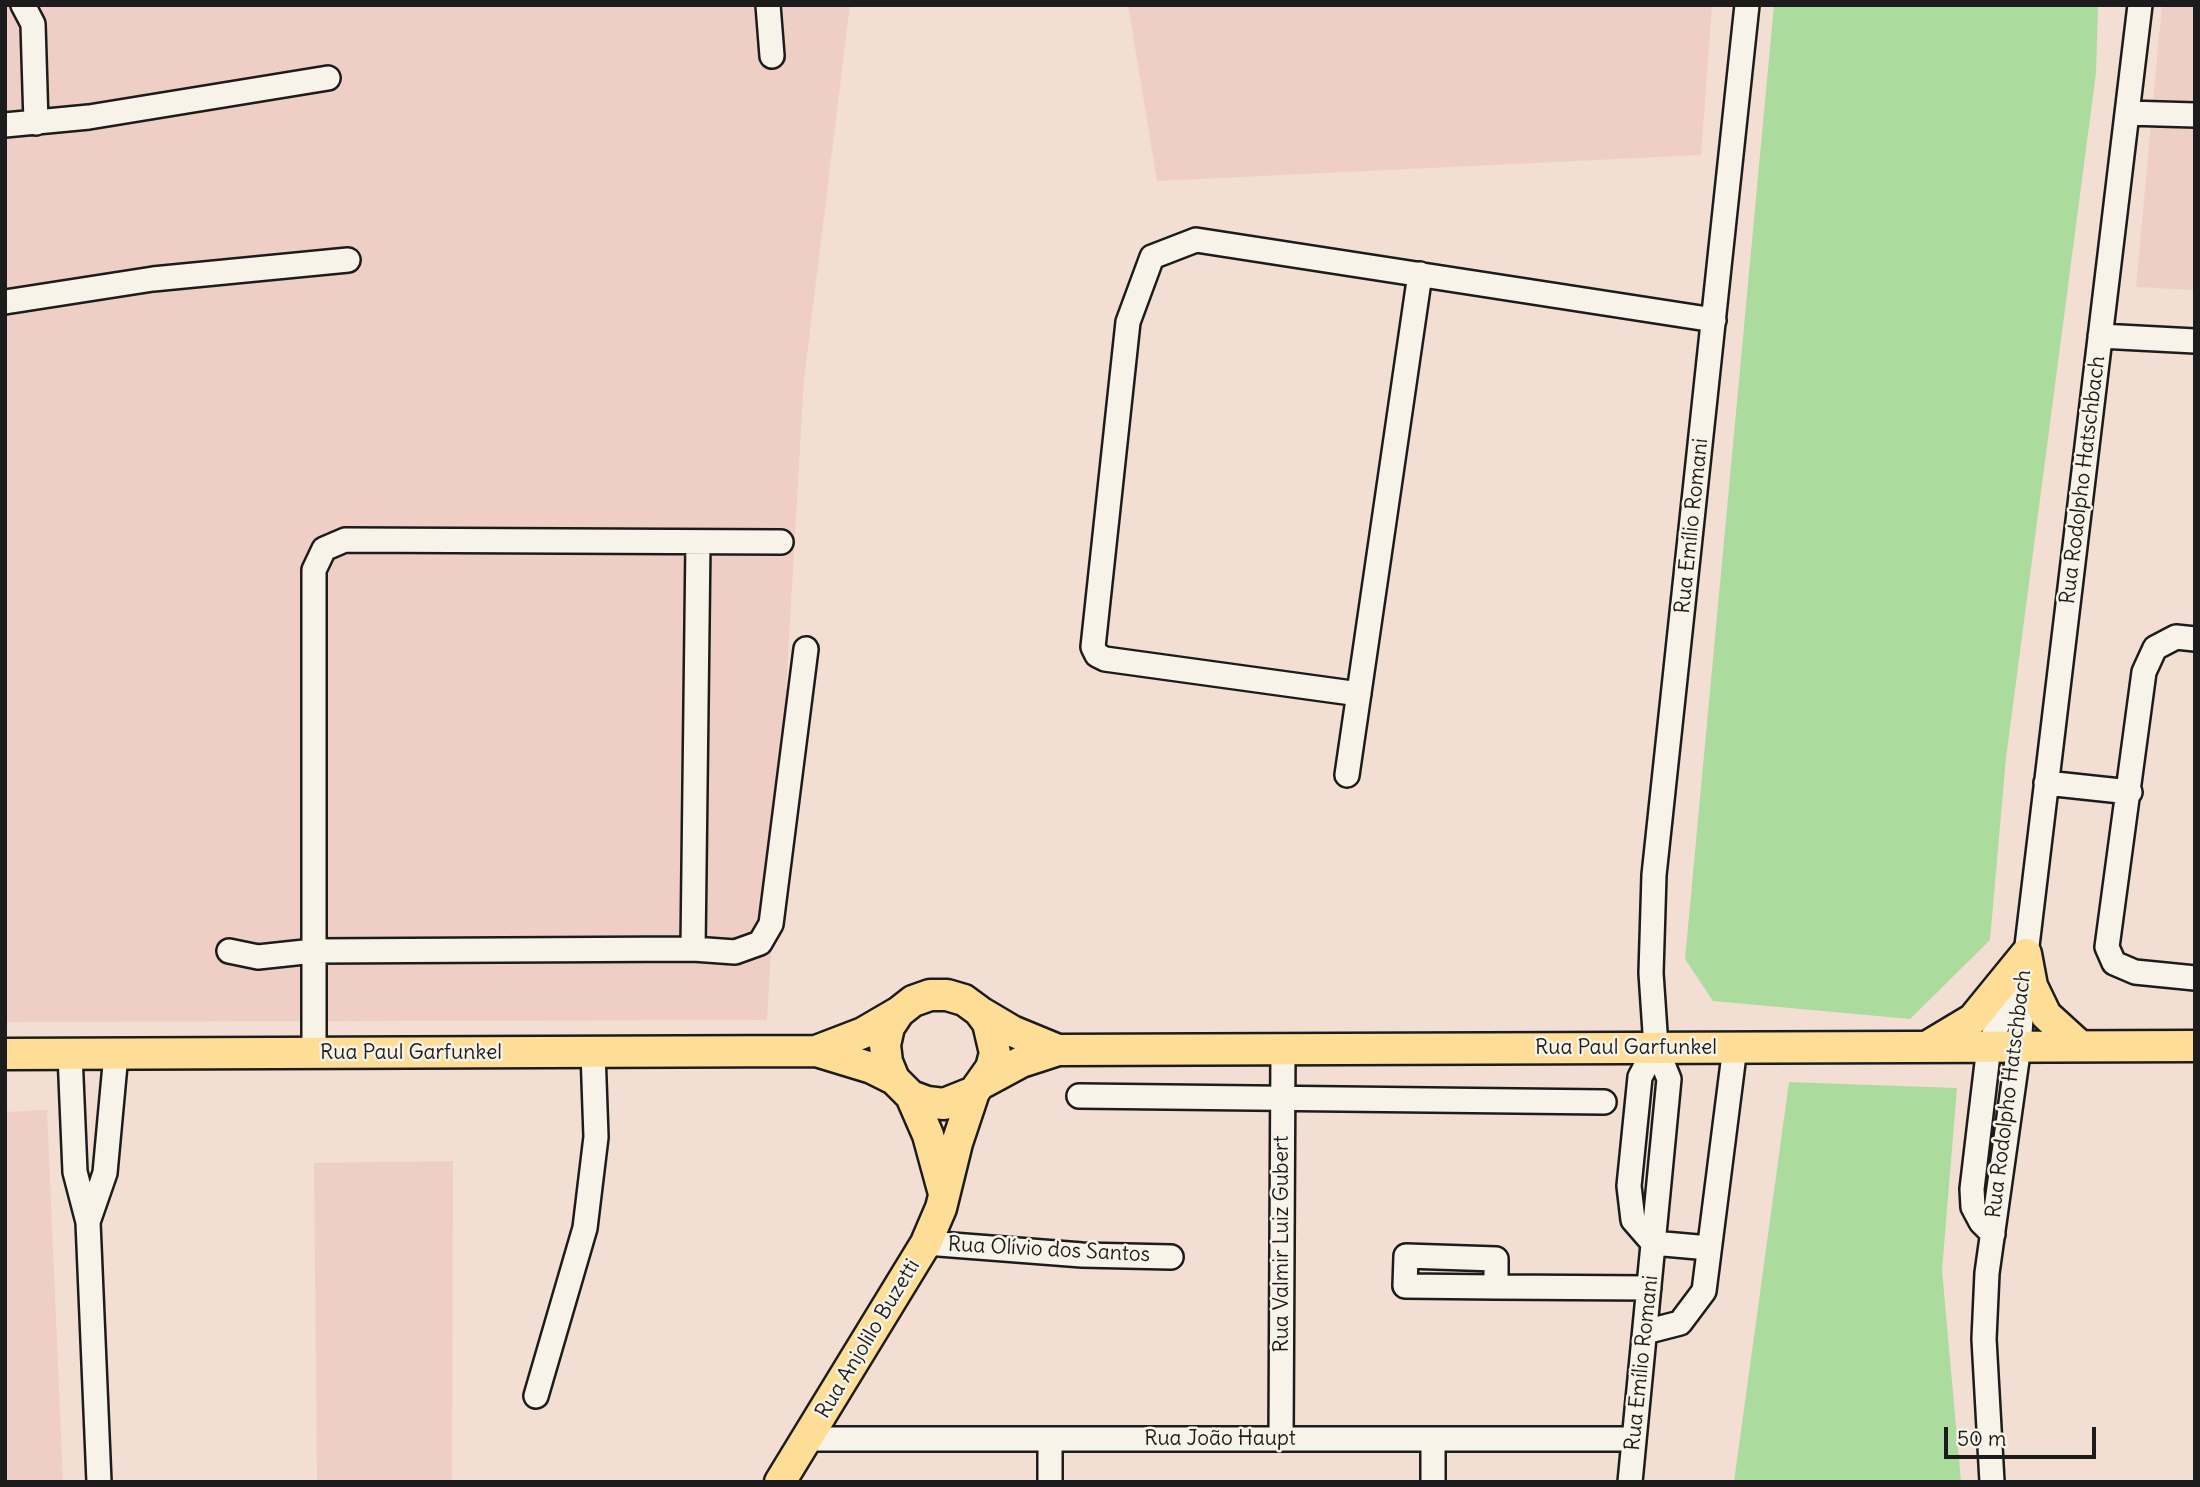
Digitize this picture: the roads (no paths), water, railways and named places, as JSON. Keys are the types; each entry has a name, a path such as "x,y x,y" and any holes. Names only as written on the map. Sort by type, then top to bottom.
{"main road":[{"path":"2026,954 2032,986 2046,1015 2080,1046"},
{"path":"1928,1046 1973,1019 1989,1004 2026,954"},
{"path":"902,1087 927,1102 944,1104 979,1087 995,1053 988,1023 979,1011 964,1000 947,995 930,995 913,1001 899,1012 889,1027 885,1045 887,1062 928,1135 944,1190"},
{"name":"Rua Paul Garfunkel","path":"979,1011 1019,1035 1058,1050"},
{"name":"Rua Paul Garfunkel","path":"816,1051 863,1033 899,1012"},
{"name":"Rua Paul Garfunkel","path":"979,1087 1021,1062 1058,1050 2195,1046"},
{"name":"Rua Paul Garfunkel","path":"5,1054 816,1051 858,1062 902,1087"},
{"name":"Rua Anjolilo Buzetti","path":"780,1482 926,1243 941,1208 944,1190 979,1087"}],"street":[{"path":"23,5 33,24 36,123"},
{"path":"768,5 772,56"},
{"name":"Rua Emílio Romani","path":"1656,1048 1651,973 1654,875 1747,5"},
{"name":"Rua Rodolpho Hatschbach","path":"1992,1482 1984,1339 1993,1234 2018,1046 2046,783 2140,5"},
{"path":"5,125 36,123 328,78"},
{"path":"2127,113 2195,115"},
{"path":"1359,694 1105,659 1097,655 1093,647 1128,322 1152,257 1196,240 1714,320"},
{"path":"5,302 153,279 348,260"},
{"path":"1347,775 1420,274"},
{"path":"2100,336 2195,341"},
{"path":"314,1053 314,570 324,549 345,540 781,542"},
{"path":"693,949 698,542"},
{"path":"2195,639 2176,638 2155,648 2144,672 2130,792 2107,947 2114,963 2135,972 2195,978"},
{"path":"229,951 258,957 314,951 693,949 735,952 760,943 771,924 806,649"},
{"path":"2046,783 2130,792"},
{"name":"Rua Rodolpho Hatschbach","path":"1993,1234 1977,1214 1972,1189 1989,1046 2026,954"},
{"path":"1645,1332 1679,1323 1704,1291 1735,1047"},
{"path":"1656,1048 1640,1076 1629,1186 1633,1220 1653,1243 1709,1248"},
{"name":"Rua Valmir Luiz Gubert","path":"1281,1439 1283,1049"},
{"path":"536,1396 585,1228 596,1137 593,1052"},
{"path":"69,1054 75,1172 88,1222 99,1482"},
{"path":"88,1222 105,1173 116,1054"},
{"path":"1079,1096 1604,1102"},
{"name":"Rua Olívio dos Santos","path":"926,1243 1082,1255 1171,1257"},
{"name":"Rua Emílio Romani","path":"1630,1482 1653,1243"},
{"path":"1496,1287 1649,1288"},
{"name":"Rua João Haupt","path":"806,1440 1634,1439"},
{"path":"1050,1440 1050,1482"},
{"path":"1433,1440 1433,1482"}]}
